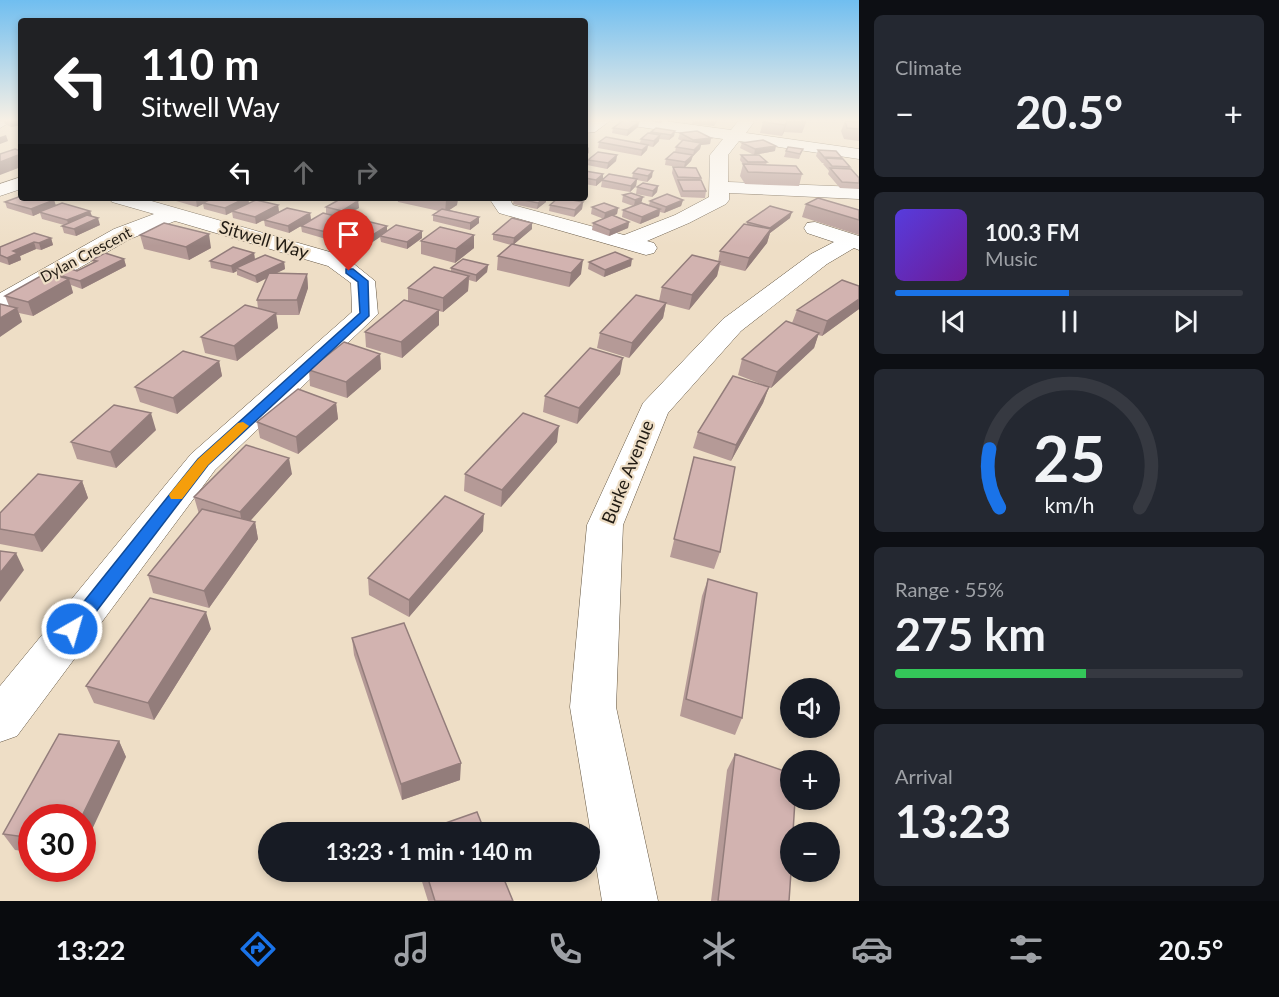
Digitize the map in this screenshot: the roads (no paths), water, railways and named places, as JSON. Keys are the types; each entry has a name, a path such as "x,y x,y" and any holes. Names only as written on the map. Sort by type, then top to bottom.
{"street":[{"path":"626,242 682,219 719,200 719,162"},
{"path":"0,190 18,184"},
{"path":"718,187 859,194"},
{"name":"Sitwell Way","path":"0,721 203,462 365,314 363,281 336,261 131,201"},
{"path":"501,201 506,209 653,250"},
{"name":"Dylan Crescent","path":"0,303 122,234 176,213"},
{"path":"816,228 855,242"},
{"name":"Burke Avenue","path":"630,901 593,707 605,525 654,410 732,325 819,259 855,242"}]}
